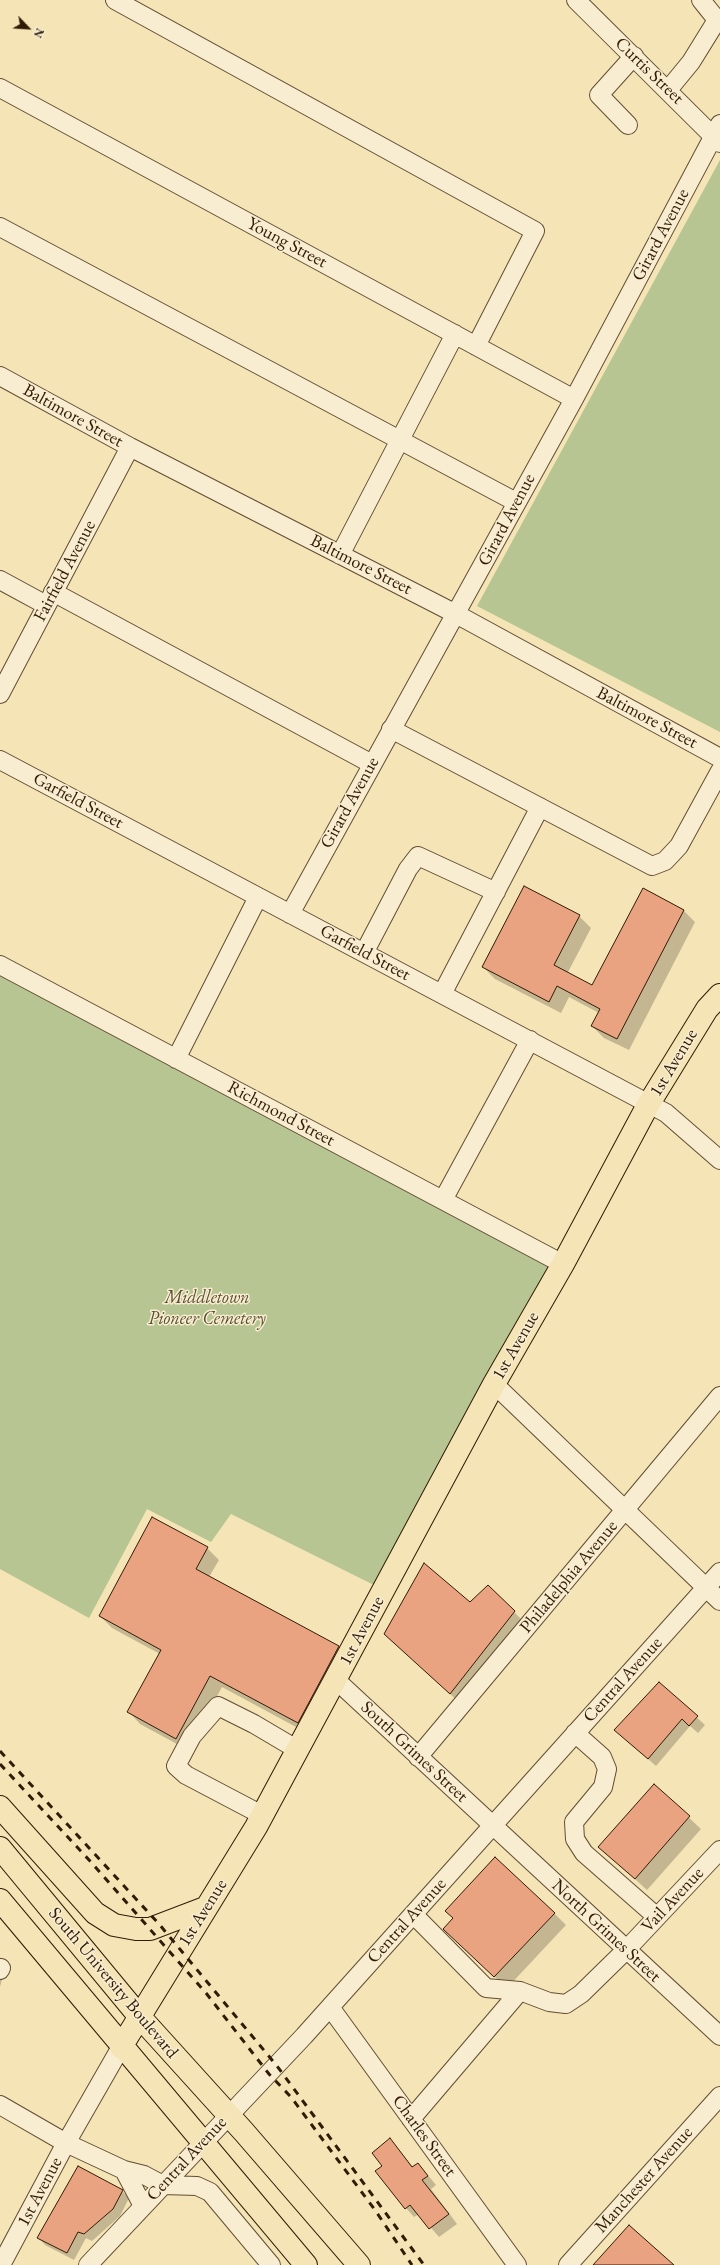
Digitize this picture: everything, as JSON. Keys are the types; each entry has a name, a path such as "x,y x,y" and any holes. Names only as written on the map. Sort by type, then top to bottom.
{"main road":[{"name":"1st Avenue","path":"121,2047 205,1908 232,1867 262,1815 494,1384 563,1264 648,1105 707,1009 720,995"},
{"path":"0,1807 95,1913 114,1925 136,1929 150,1929 205,1908"},
{"name":"South University Boulevard","path":"0,1848 139,2016 359,2265"},
{"name":"South University Boulevard","path":"0,1900 121,2047 203,2141 306,2265"}],"street":[{"path":"115,0 535,232 476,346"},
{"name":"Curtis Street","path":"576,0 668,90 718,134"},
{"path":"668,90 691,62 719,20 701,0"},
{"path":"628,125 599,94 634,56"},
{"name":"Young Street","path":"0,88 574,399"},
{"name":"Girard Avenue","path":"290,914 574,399 718,134"},
{"path":"0,228 516,502"},
{"path":"340,555 455,334"},
{"name":"Baltimore Street","path":"0,376 130,447 456,614 720,758"},
{"name":"Fairfield Avenue","path":"0,694 130,447"},
{"path":"0,580 50,598 372,764"},
{"path":"391,729 652,866 665,861 679,846 720,771"},
{"name":"Garfield Street","path":"0,760 530,1040 648,1105 666,1113 720,1160"},
{"path":"442,994 540,807"},
{"path":"364,953 408,869 418,856 496,892"},
{"path":"176,1059 258,897"},
{"name":"Richmond Street","path":"0,965 563,1264"},
{"path":"443,1200 530,1040"},
{"path":"494,1384 624,1511 720,1600"},
{"name":"Philadelphia Avenue","path":"418,1757 720,1396"},
{"name":"Central Avenue","path":"88,2265 330,2007 720,1572"},
{"name":"South Grimes Street","path":"336,1680 493,1825"},
{"path":"262,1815 186,1775 176,1766 192,1736 218,1706 254,1724 298,1750"},
{"path":"575,1734 602,1757 607,1769 603,1787 574,1822 575,1839 584,1853 657,1917"},
{"name":"North Grimes Street","path":"493,1825 720,2036"},
{"name":"Vail Avenue","path":"520,1991 549,2002 566,2004 581,1994 626,1950 720,1850"},
{"path":"413,1914 486,1988 520,1991"},
{"path":"411,2119 520,1991"},
{"name":"Charles Street","path":"330,2007 517,2265"},
{"name":"1st Avenue","path":"1,2265 5,2244 66,2143 121,2047"},
{"name":"Manchester Avenue","path":"568,2265 720,2096"},
{"path":"0,2105 66,2143 124,2170 144,2175 163,2184 197,2186 210,2192 271,2265"},
{"path":"124,2170 143,2206"}],"green space":[{"path":"720,160 720,732 477,606"},
{"name":"Middletown Pioneer Cemetery","path":"0,965 563,1264 384,1590 231,1514 211,1542 147,1509 89,1618 0,1569"}],"building":[{"path":"524,886 580,915 554,965 592,985 643,888 684,910 617,1039 591,1026 600,1009 557,986 549,1002 482,967"},
{"path":"152,1517 208,1547 196,1569 339,1646 298,1723 210,1676 176,1739 127,1712 161,1650 99,1616"},
{"path":"424,1563 470,1602 488,1585 515,1611 450,1694 384,1634"},
{"path":"659,1682 698,1716 689,1726 682,1719 648,1759 614,1730"},
{"path":"654,1784 690,1816 635,1879 598,1847"},
{"path":"495,1857 555,1913 494,1977 443,1929 453,1918 445,1911"},
{"path":"390,2138 412,2167 418,2163 428,2176 422,2180 449,2214 429,2229 410,2205 405,2209 375,2171 382,2166 372,2153"},
{"path":"78,2166 123,2190 113,2209 84,2234 78,2232 67,2253 37,2238"},
{"path":"629,2225 674,2265 593,2265"}],"railway":[{"path":"0,1751 159,1924 277,2066 424,2265"},
{"path":"0,1764 90,1861 206,1993 269,2074 291,2097 375,2210 412,2265"}]}
